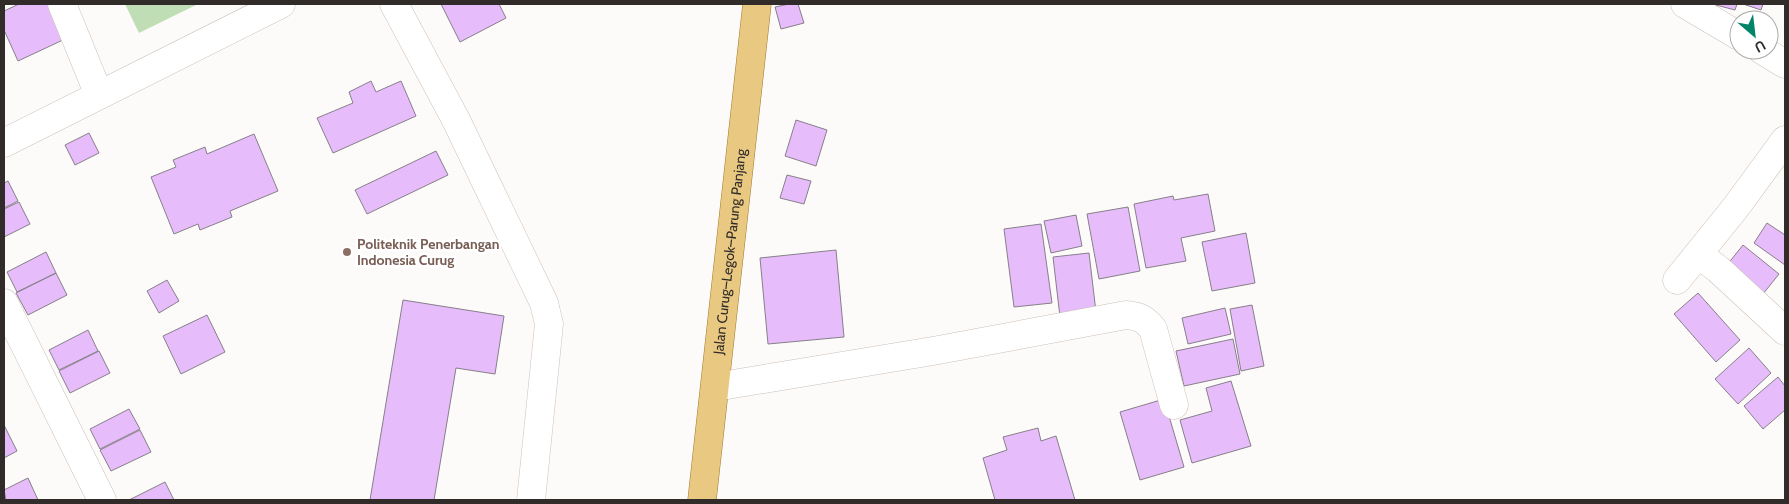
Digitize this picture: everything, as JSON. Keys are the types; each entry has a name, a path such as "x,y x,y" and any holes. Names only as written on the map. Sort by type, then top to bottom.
{"main road":[{"name":"Jalan Curug–Legok–Parung Panjang","path":"702,500 758,4"}],"street":[{"path":"62,4 100,95"},
{"path":"4,143 281,4"},
{"path":"394,4 456,120 544,302 549,324 531,500"},
{"path":"1685,4 1729,30"},
{"path":"1678,280 1736,207 1785,140"},
{"path":"1698,254 1781,316"},
{"path":"4,303 102,500"},
{"path":"715,387 933,351 1126,315 1137,316 1146,321 1153,329 1174,405"}],"green space":[{"path":"125,4 198,4 139,33"}],"building":[{"path":"19,4 49,4 65,39 18,61 4,30 4,11"},
{"path":"441,4 499,4 506,18 460,42"},
{"path":"798,4 804,23 781,29 775,7"},
{"path":"1712,4 1737,4 1735,10"},
{"path":"1743,4 1763,4 1761,10"},
{"path":"371,81 376,92 401,81 416,116 333,153 317,118 353,103 349,92"},
{"path":"796,120 827,130 816,166 785,156"},
{"path":"89,133 99,153 75,165 65,145"},
{"path":"254,134 278,191 230,211 232,217 200,230 198,224 174,234 151,177 176,167 173,160 205,147 207,154"},
{"path":"436,151 448,175 367,214 355,190"},
{"path":"787,175 811,181 804,204 780,198"},
{"path":"8,181 18,201 4,208 4,183"},
{"path":"1208,194 1215,231 1181,238 1186,261 1146,268 1134,204 1173,196 1174,200"},
{"path":"19,202 30,224 4,237 4,209"},
{"path":"1128,207 1140,271 1099,279 1087,214"},
{"path":"1076,215 1082,246 1051,253 1044,221"},
{"path":"1767,223 1785,235 1785,265 1754,243"},
{"path":"1041,224 1052,303 1014,307 1004,229"},
{"path":"1246,233 1255,283 1212,291 1202,242"},
{"path":"1743,245 1779,274 1759,299 1723,270"},
{"path":"836,250 844,337 768,344 760,258"},
{"path":"46,252 56,273 17,292 7,272"},
{"path":"1089,253 1096,312 1060,317 1053,257"},
{"path":"56,273 67,295 28,315 16,293"},
{"path":"167,280 179,301 159,313 147,291"},
{"path":"1698,293 1740,340 1716,362 1674,314"},
{"path":"403,300 504,316 495,374 456,368 434,500 370,500"},
{"path":"1252,305 1264,366 1241,371 1230,309"},
{"path":"1225,308 1231,334 1188,344 1182,318"},
{"path":"207,315 225,352 181,374 163,336"},
{"path":"88,330 98,351 59,370 49,350"},
{"path":"1233,339 1240,374 1184,386 1176,351"},
{"path":"1749,348 1771,373 1738,404 1715,379"},
{"path":"99,351 110,373 70,393 59,371"},
{"path":"1778,377 1785,386 1785,410 1763,429 1744,406"},
{"path":"1231,381 1251,446 1192,463 1180,420 1212,411 1206,388"},
{"path":"1164,399 1184,467 1140,480 1120,412"},
{"path":"129,409 140,429 100,449 90,429"},
{"path":"4,425 17,451 4,458"},
{"path":"1038,428 1041,441 1056,436 1075,500 995,500 983,458 1007,450 1003,437"},
{"path":"140,430 151,452 111,471 100,450"},
{"path":"28,478 38,500 6,500 4,490"},
{"path":"165,482 174,500 129,500"}],"place":[{"name":"Politeknik Penerbangan Indonesia Curug","path":"347,252"}]}
